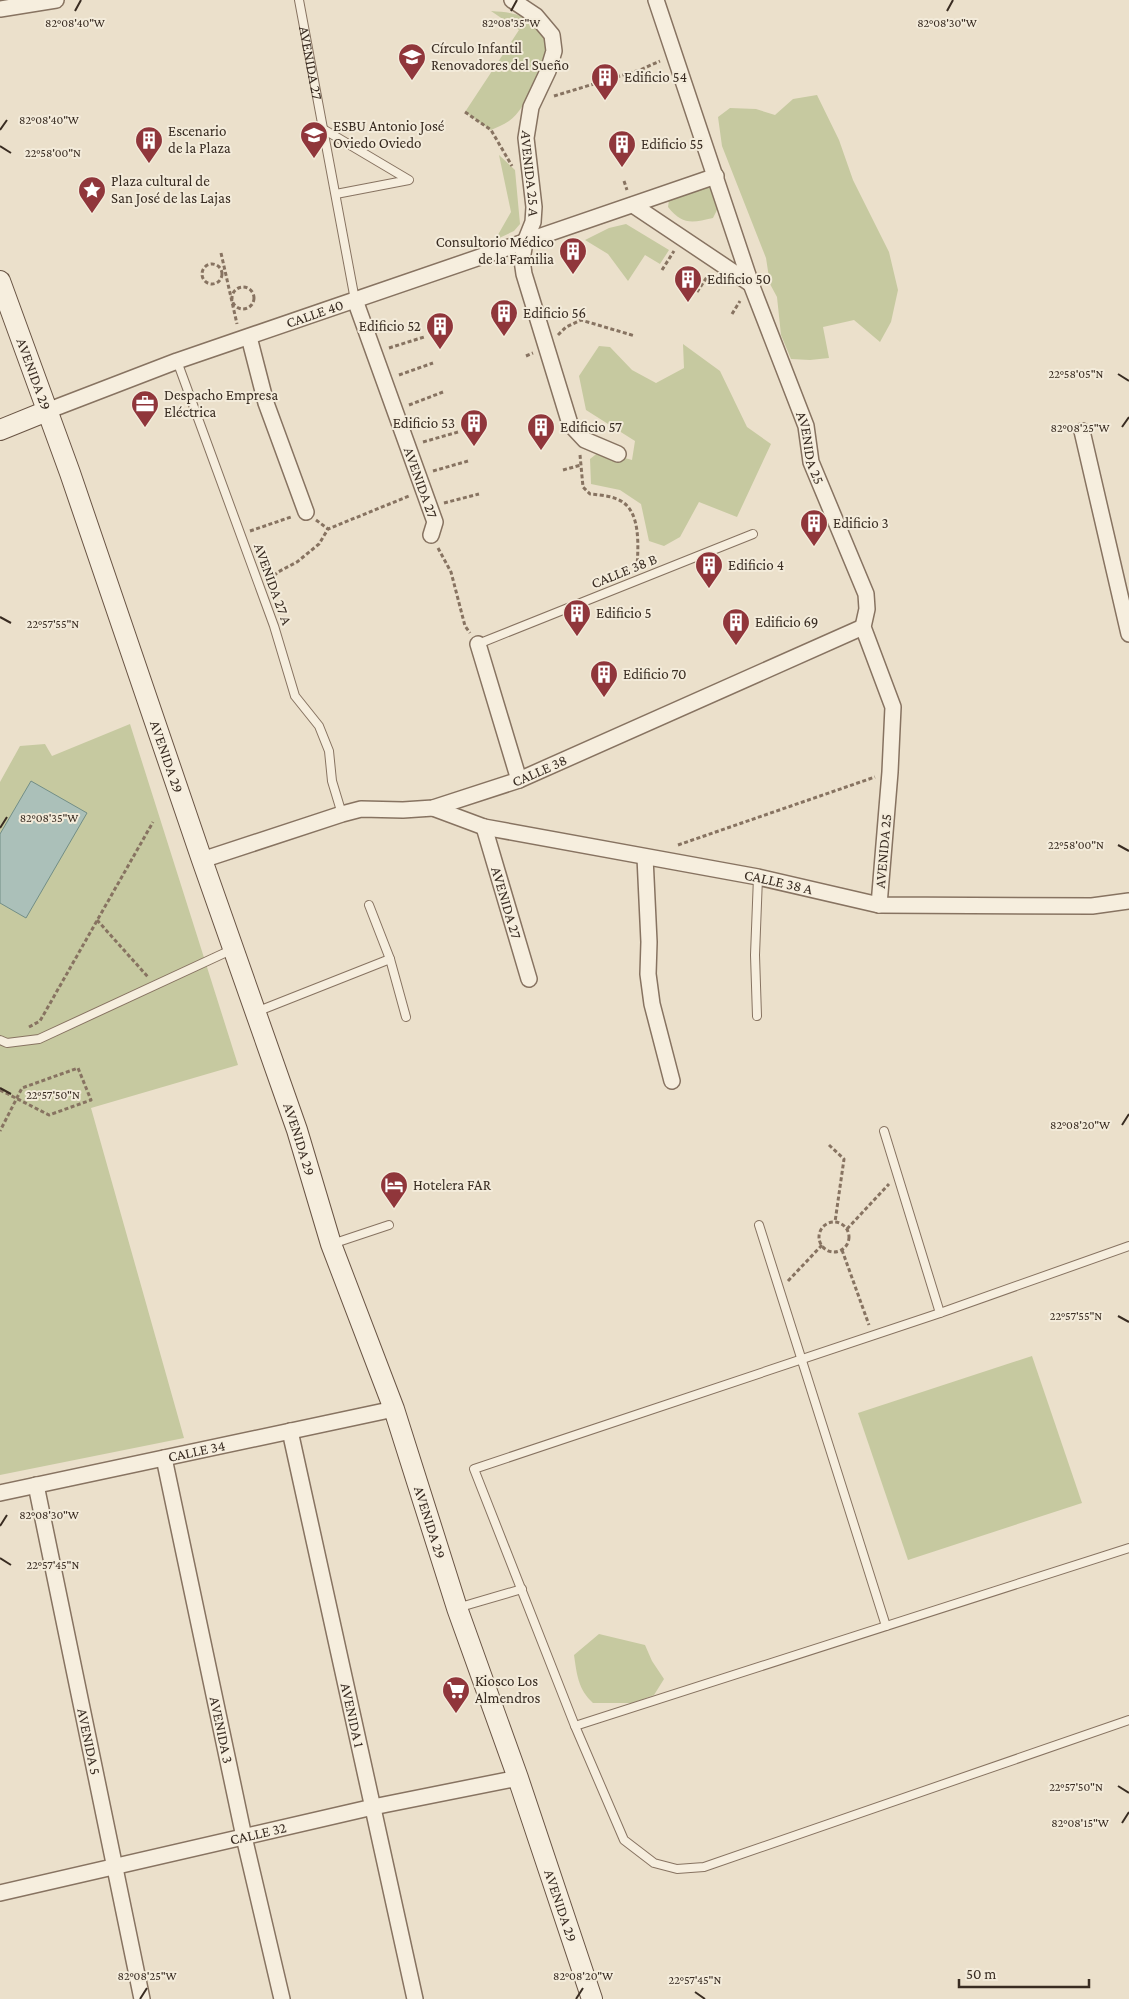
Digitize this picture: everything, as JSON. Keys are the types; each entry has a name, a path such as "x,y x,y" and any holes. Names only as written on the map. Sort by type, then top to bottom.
{"main road":[{"name":"AVENIDA 29","path":"0,281 73,483 297,1130 330,1244 394,1409 456,1608 518,1778 592,1999"},
{"name":"CALLE 40","path":"0,430 47,410"}],"street":[{"path":"0,9 56,0"},
{"name":"AVENIDA 25 A","path":"512,0 536,16 552,35 554,51 548,71 531,107 526,138 534,207 533,222 525,242 522,260 524,274 570,424 585,440 618,454"},
{"name":"AVENIDA 25","path":"656,0 751,284 806,426 812,462 866,594 863,627 893,707 890,772 879,905"},
{"name":"CALLE 40","path":"47,410 177,361 716,176"},
{"path":"633,205 751,284"},
{"name":"AVENIDA 27","path":"355,300 435,522 431,534"},
{"path":"245,338 266,403 306,512"},
{"path":"1082,430 1129,634"},
{"name":"CALLE 38","path":"202,860 361,809 404,810 434,808 519,780 863,627"},
{"path":"478,644 519,780"},
{"name":"CALLE 38 A","path":"434,808 484,827 758,877 879,905 1092,906 1129,901"},
{"name":"AVENIDA 27","path":"484,827 529,979"},
{"path":"645,857 649,942 648,974 652,1004 672,1081"},
{"name":"CALLE 34","path":"0,1493 394,1409"},
{"name":"AVENIDA 1","path":"290,1431 415,1999"},
{"name":"AVENIDA 3","path":"164,1458 244,1837 282,1999"},
{"name":"AVENIDA 5","path":"36,1485 142,1999"},
{"name":"CALLE 32","path":"0,1892 373,1807 518,1778"}],"lane":[{"name":"AVENIDA 27","path":"299,0 355,300"},
{"path":"323,129 409,180 336,194"},
{"name":"AVENIDA 27 A","path":"177,361 274,626 295,696 319,726 329,751 332,781 342,814"},
{"name":"CALLE 38 B","path":"478,644 752,534"},
{"path":"757,1016 755,955 758,877"},
{"path":"368,905 390,959 406,1017"},
{"path":"0,1040 7,1044 39,1038 233,949"},
{"path":"256,1012 390,959"},
{"path":"884,1131 940,1313"},
{"path":"330,1244 388,1225"},
{"path":"759,1225 886,1626"},
{"path":"1129,1246 802,1360 474,1469 575,1726 624,1840 654,1863 677,1870 704,1867 1129,1720"},
{"path":"575,1726 1129,1548"},
{"path":"456,1608 522,1589"}],"path":[{"path":"531,107 560,93 640,70 674,55"},
{"path":"464,112 491,130 514,170"},
{"path":"662,270 683,238"},
{"path":"221,252 224,273 245,338"},
{"path":"697,292 717,261"},
{"path":"211,263 218,265 224,273 218,282 212,284 204,279 202,273 205,266 211,263"},
{"path":"242,287 250,289 254,295 251,305 245,309 236,306 232,300 235,290 242,287"},
{"path":"558,335 566,327 581,320 635,336"},
{"path":"374,352 424,337"},
{"path":"384,380 433,363"},
{"path":"395,411 443,392"},
{"path":"408,447 458,432"},
{"path":"585,440 580,453 583,486 590,494 608,496 624,503 631,510 637,529 639,545 636,581"},
{"path":"418,476 468,462"},
{"path":"563,470 581,465"},
{"path":"260,589 278,572 297,562 319,544 328,529 396,500 424,491"},
{"path":"429,507 479,494"},
{"path":"241,535 306,512 328,529"},
{"name":"AVENIDA 27","path":"431,534 451,572 464,626 478,644"},
{"path":"673,847 890,772"},
{"path":"22,1029 40,1022 153,822"},
{"path":"97,920 155,985"},
{"path":"0,1090 17,1098 49,1115 91,1100 78,1068 22,1088 17,1098 0,1131"},
{"path":"829,1145 844,1159 835,1222"},
{"path":"847,1229 898,1174"},
{"path":"835,1222 844,1226 849,1234 848,1244 842,1250 832,1252 822,1245 820,1238 825,1225 835,1222"},
{"path":"780,1290 822,1245"},
{"path":"842,1250 873,1335"}],"green space":[{"path":"491,11 510,13 523,17 548,38 539,71 523,106 509,121 491,130 465,112 519,30"},
{"path":"817,95 839,140 853,180 889,252 898,290 891,322 880,342 854,320 823,327 829,358 791,359 781,335 777,297 770,284 766,258 722,146 718,117 730,108 756,109 775,115 793,99"},
{"path":"499,155 515,170 520,224 514,231 495,240 511,212"},
{"path":"710,185 718,208 713,218 699,221 683,220 668,207 669,200"},
{"path":"626,224 669,250 660,264 645,255 628,281 608,254 585,240 609,228"},
{"path":"683,344 720,371 747,427 771,444 737,517 699,502 680,537 664,546 649,541 641,504 620,490 591,484 590,459 600,451 632,460 635,441 586,410 579,376 599,346 610,347 632,370 656,383 684,368"},
{"path":"130,724 238,1065 91,1108 184,1438 0,1475 0,782 20,746 45,744 52,756"},
{"path":"1032,1356 1082,1503 908,1560 858,1413"},
{"path":"599,1634 645,1645 652,1661 664,1679 654,1695 633,1703 593,1703 588,1698 579,1681 574,1655"}],"water":[{"path":"31,781 87,813 26,918 0,903 0,834"}],"place":[{"name":"Círculo Infantil Renovadores del Sueño","path":"412,81"},
{"name":"Edificio 54","path":"605,101"},
{"name":"ESBU Antonio José Oviedo Oviedo","path":"314,159"},
{"name":"Escenario de la Plaza","path":"149,164"},
{"name":"Edificio 55","path":"622,168"},
{"name":"Plaza cultural de San José de las Lajas","path":"92,214"},
{"name":"Consultorio Médico de la Familia","path":"573,275"},
{"name":"Edificio 50","path":"688,303"},
{"name":"Edificio 56","path":"504,337"},
{"name":"Edificio 52","path":"440,350"},
{"name":"Despacho Empresa Eléctrica","path":"145,428"},
{"name":"Edificio 53","path":"474,447"},
{"name":"Edificio 57","path":"541,451"},
{"name":"Edificio 3","path":"814,547"},
{"name":"Edificio 4","path":"709,589"},
{"name":"Edificio 5","path":"577,637"},
{"name":"Edificio 69","path":"736,646"},
{"name":"Edificio 70","path":"604,698"},
{"name":"Hotelera FAR","path":"394,1209"},
{"name":"Kiosco Los Almendros","path":"456,1714"}]}
